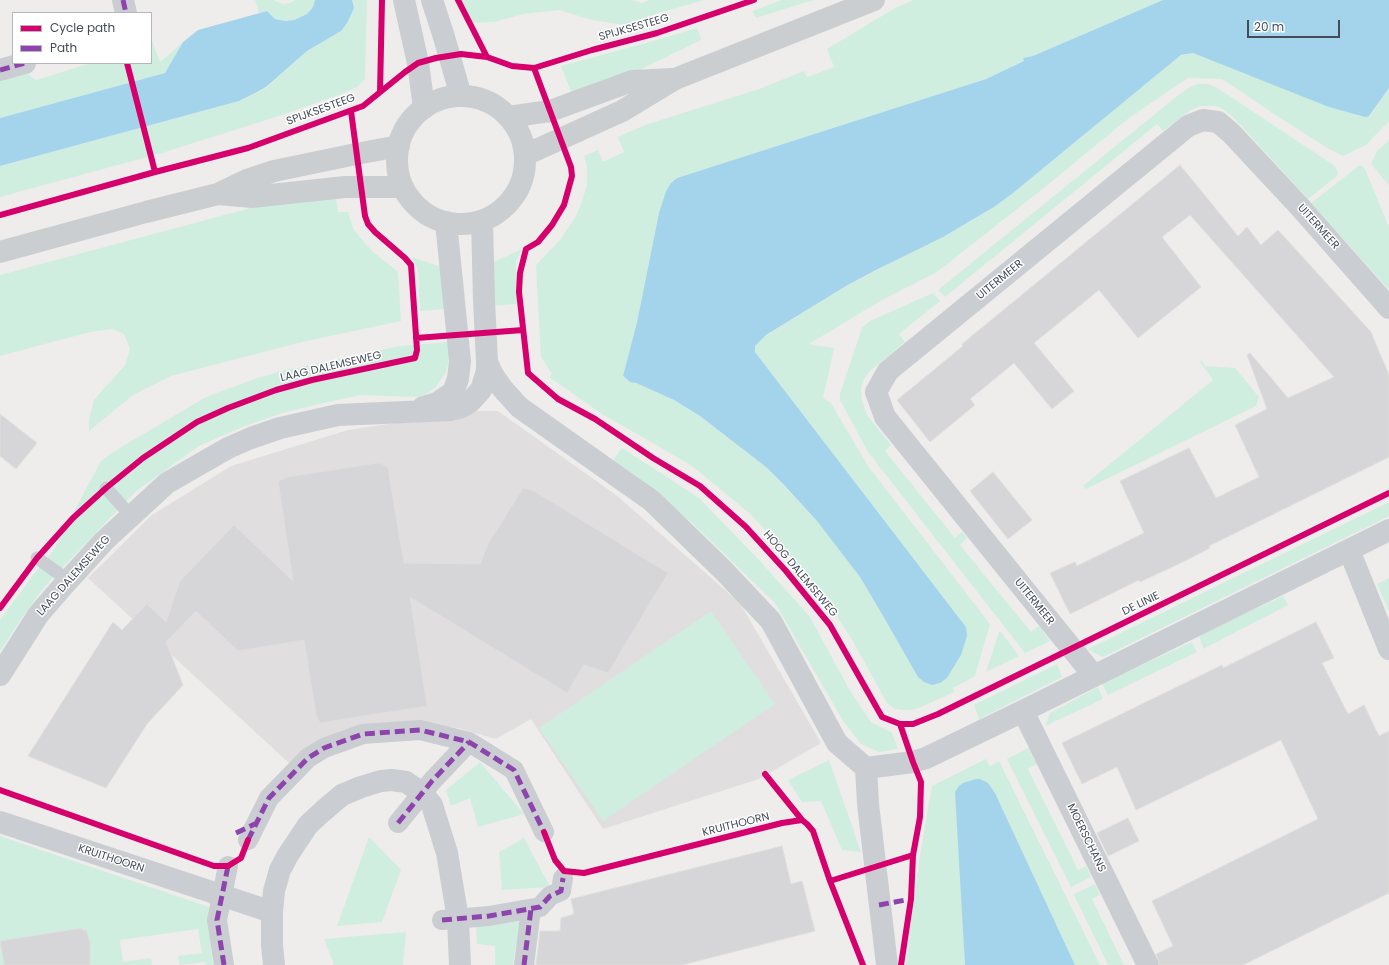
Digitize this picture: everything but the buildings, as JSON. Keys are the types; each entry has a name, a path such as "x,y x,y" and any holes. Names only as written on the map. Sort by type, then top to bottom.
{"main road":[{"path":"525,156 622,111 674,79 874,0"},
{"path":"508,117 550,111 632,81 674,79"},
{"path":"461,96 474,97 487,101 508,117 517,128 525,156 521,183 515,195 506,206 495,215 482,221 458,224 432,217 420,209 403,187 399,174 398,160 399,146 404,131 413,118 433,102 461,96"},
{"path":"0,252 218,194 247,180 274,172 399,146"},
{"path":"218,194 252,197 345,188 403,187"}],"street":[{"path":"123,0 126,12"},
{"path":"404,0 418,63 424,108"},
{"path":"432,0 461,96"},
{"path":"0,70 21,64"},
{"name":"UITERMEER","path":"1094,676 885,417 876,392 888,371 1188,126 1203,120 1218,122 1231,133 1300,207 1389,308"},
{"name":"LAAG DALEMSEWEG","path":"0,675 38,615 104,541 168,484 228,448 280,428 338,414 450,410 462,407 470,402 481,390 487,371 482,221"},
{"name":"LAAG DALEMSEWEG","path":"409,411 437,403 453,392 458,379 460,361 446,222"},
{"path":"460,361 465,373 473,384 493,398 545,426"},
{"path":"487,362 498,381 519,407 652,501 724,570 771,621 837,742 866,768 868,804 886,965"},
{"path":"866,768 913,762 926,758 1389,530"},
{"path":"1349,550 1389,649"},
{"name":"MOERSCHANS","path":"1024,711 1148,965"},
{"path":"247,832 269,798 308,758 324,748 363,734 420,730 469,742 514,770 544,832"},
{"path":"398,823 422,793 469,742"},
{"path":"274,965 272,945 272,912 274,891 280,870 288,855 308,826 342,795 362,787 382,781 392,780 406,782 422,793 432,805 439,824 447,853 450,920 460,965"},
{"name":"KRUITHOORN","path":"0,822 272,912"},
{"path":"224,965 217,920 228,866"},
{"path":"450,920 490,916 540,907 550,896 560,891 563,878"},
{"path":"524,965 531,908"}],"lane":[{"path":"106,488 131,516"},
{"path":"38,558 68,580"}],"shaded area":[{"path":"475,411 498,411 616,495 740,603 821,743 759,779 603,829 531,719 496,739 458,728 417,724 322,741 289,763 88,578 152,515 231,466 348,430"}],"green space":[{"path":"255,0 274,0 284,4 295,0 315,0 313,7 307,14 294,20 285,21 275,19 267,11 259,13"},
{"path":"352,0 367,0 365,79 357,87 282,115 162,153 0,197 0,166 239,101 266,88 307,51 341,31 353,8"},
{"path":"453,0 631,0 642,3 650,0 705,0 658,13 625,25 592,20 559,10 524,14 494,22 466,23"},
{"path":"782,0 813,0 756,18 752,11"},
{"path":"914,0 1163,0 1033,56 1023,58 1024,61 986,79 677,178 671,183 666,191 659,213 637,322 623,376 630,382 636,383 674,400 700,416 766,467 832,539 860,577 886,621 947,678 961,655 966,627 755,352 755,346 765,336 848,285 964,225 994,207 1180,56 1193,53 1285,89 1370,116 1389,88 1389,121 1366,145 1343,156 1329,149 1277,116 1222,79 1188,78 1129,118 1045,187 937,272 882,300 809,344 834,348 823,398 831,403 868,466 990,624 975,676 953,688 954,692 921,707 912,710 902,710 895,709 887,703 851,638 826,600 787,553 750,514 692,466 602,414 549,377 552,374 541,357 536,267 537,264 561,239 576,216 587,185 587,166 584,156 598,150 603,162 624,152 618,137 645,125 759,89 804,71 807,77 834,67 827,49 895,8"},
{"path":"697,28 701,40 627,76 572,94 561,66"},
{"path":"152,41 160,62 183,42 165,73 0,118 0,79 25,72 36,80 88,64 152,64"},
{"path":"1198,84 1208,84 1216,87 1332,164 1338,173 1336,177 1308,199 1233,117 1216,106 1200,106 1191,110 1163,131 1157,124 945,297 938,290 1176,97 1190,87"},
{"path":"1389,140 1389,185 1371,164 1377,151"},
{"path":"1360,165 1365,169 1389,227 1389,290 1311,203"},
{"path":"336,198 338,212 348,212 353,228 358,235 373,252 398,273 401,321 302,342 171,376 133,395 89,431 89,419 94,400 125,365 130,349 124,334 112,329 90,332 0,356 0,275 258,206"},
{"path":"522,249 516,262 517,304 492,306 489,264"},
{"path":"411,257 442,267 445,309 420,311 417,267"},
{"path":"933,293 940,301 899,334 905,342 870,371 864,379 861,389 862,401 867,415 891,445 885,451 955,538 962,532 967,538 960,545 1031,632 1039,626 1050,641 1025,653 868,452 840,400 840,394 862,328 870,321"},
{"path":"447,342 449,354 445,374 435,388 426,394 418,397 360,395 315,405 282,413 240,428 199,446 135,492 46,585 0,651 0,620 33,575 53,551 101,461 113,452 206,397 257,378 282,371 400,346"},
{"path":"1201,360 1205,366 1235,368 1259,397 1256,406 1086,489 1083,486 1213,380 1200,362"},
{"path":"622,448 699,498 760,561 810,617 849,689 871,722 892,733 898,749 879,752 861,744 843,721 775,603 692,523 612,461"},
{"path":"1389,502 1389,516 1103,657 1088,649"},
{"path":"1389,578 1389,611 1377,584"},
{"path":"1283,596 1288,605 1203,649 1199,635"},
{"path":"711,611 775,704 603,821 539,728"},
{"path":"999,632 1001,632 1019,656 986,672"},
{"path":"1192,642 1197,652 1108,695 1102,683"},
{"path":"1057,664 1062,677 979,719 974,705"},
{"path":"1098,687 1103,699 1045,726 1050,713"},
{"path":"1028,748 1037,764 1028,769 1078,870 1086,866 1091,877 1071,887 1007,759"},
{"path":"986,759 990,766 999,761 1100,965 1075,965 995,793 962,893 965,965 906,965 920,854 932,786"},
{"path":"829,760 861,852 842,850 821,801 802,802 788,780"},
{"path":"480,762 524,814 478,827 470,798 451,806 446,790"},
{"path":"0,836 209,907 208,923 213,965 206,965 205,962 180,965 178,956 202,953 198,929 120,940 123,962 151,958 152,965 0,965"},
{"path":"369,837 401,870 382,922 337,926"},
{"path":"524,838 550,887 502,890 499,852"},
{"path":"1095,884 1100,895 1092,899 1124,965 1108,965 1074,895"},
{"path":"520,921 513,965 495,965 495,946 477,944 476,926"},
{"path":"406,932 403,965 334,965 324,939"}],"water":[{"path":"315,0 352,0 354,8 347,23 341,31 307,51 266,87 257,92 239,101 0,166 0,118 165,73 183,42 198,30 267,11 275,19 285,21 294,20 307,14 313,7"},
{"path":"1163,0 1389,0 1389,88 1369,116 1365,117 1329,107 1193,53 1181,55 994,207 943,237 846,286 766,335 755,346 755,352 966,627 967,636 961,655 947,678 940,683 932,685 924,682 918,677 860,577 817,521 766,467 700,416 674,400 636,383 630,382 623,376 637,322 659,213 666,191 671,183 677,178 986,79 1024,61 1023,58 1033,56"},
{"path":"980,779 988,783 995,793 1075,965 965,965 955,792 963,783"}],"marked path":[{"path":"123,0 126,12"},
{"path":"0,70 21,64"},
{"path":"248,840 269,798 308,758 324,748 363,734 420,730 469,742 514,770 544,832"},
{"path":"398,823 432,781 469,742"},
{"path":"236,833 257,823"},
{"path":"224,965 217,920 228,866"},
{"path":"442,920 489,916 540,907 550,896 561,891 563,878"},
{"path":"879,905 911,899"},
{"path":"524,965 531,909"}],"cycle path":[{"path":"380,92 382,0"},
{"path":"458,0 487,57"},
{"name":"SPIJKSESTEEG","path":"0,215 248,148 363,106 418,63 436,58 461,54 487,57 512,66 534,68 592,50 657,33 754,0"},
{"path":"127,64 155,172"},
{"name":"HOOG DALEMSEWEG","path":"534,68 571,167 572,176 564,205 552,225 538,242 526,249 520,273 519,292 528,373 558,399 595,419 653,458 700,486 746,527 786,571 830,625 882,717 900,724 913,724 938,714 1389,493"},
{"name":"SPIJKSESTEEG","path":"0,608 37,558 73,518 106,488 143,458 197,422 228,408 276,390 312,380 415,358 417,350 411,265 368,224 365,216 351,111"},
{"path":"416,338 523,330"},
{"path":"900,724 921,782 920,817 913,855 911,899 901,965"},
{"path":"765,774 802,820"},
{"path":"0,790 214,866 228,866 241,858 248,840"},
{"path":"544,832 555,860 564,871 584,873 782,823 802,820 813,831 830,881 863,965"},
{"path":"830,881 913,855"}]}
